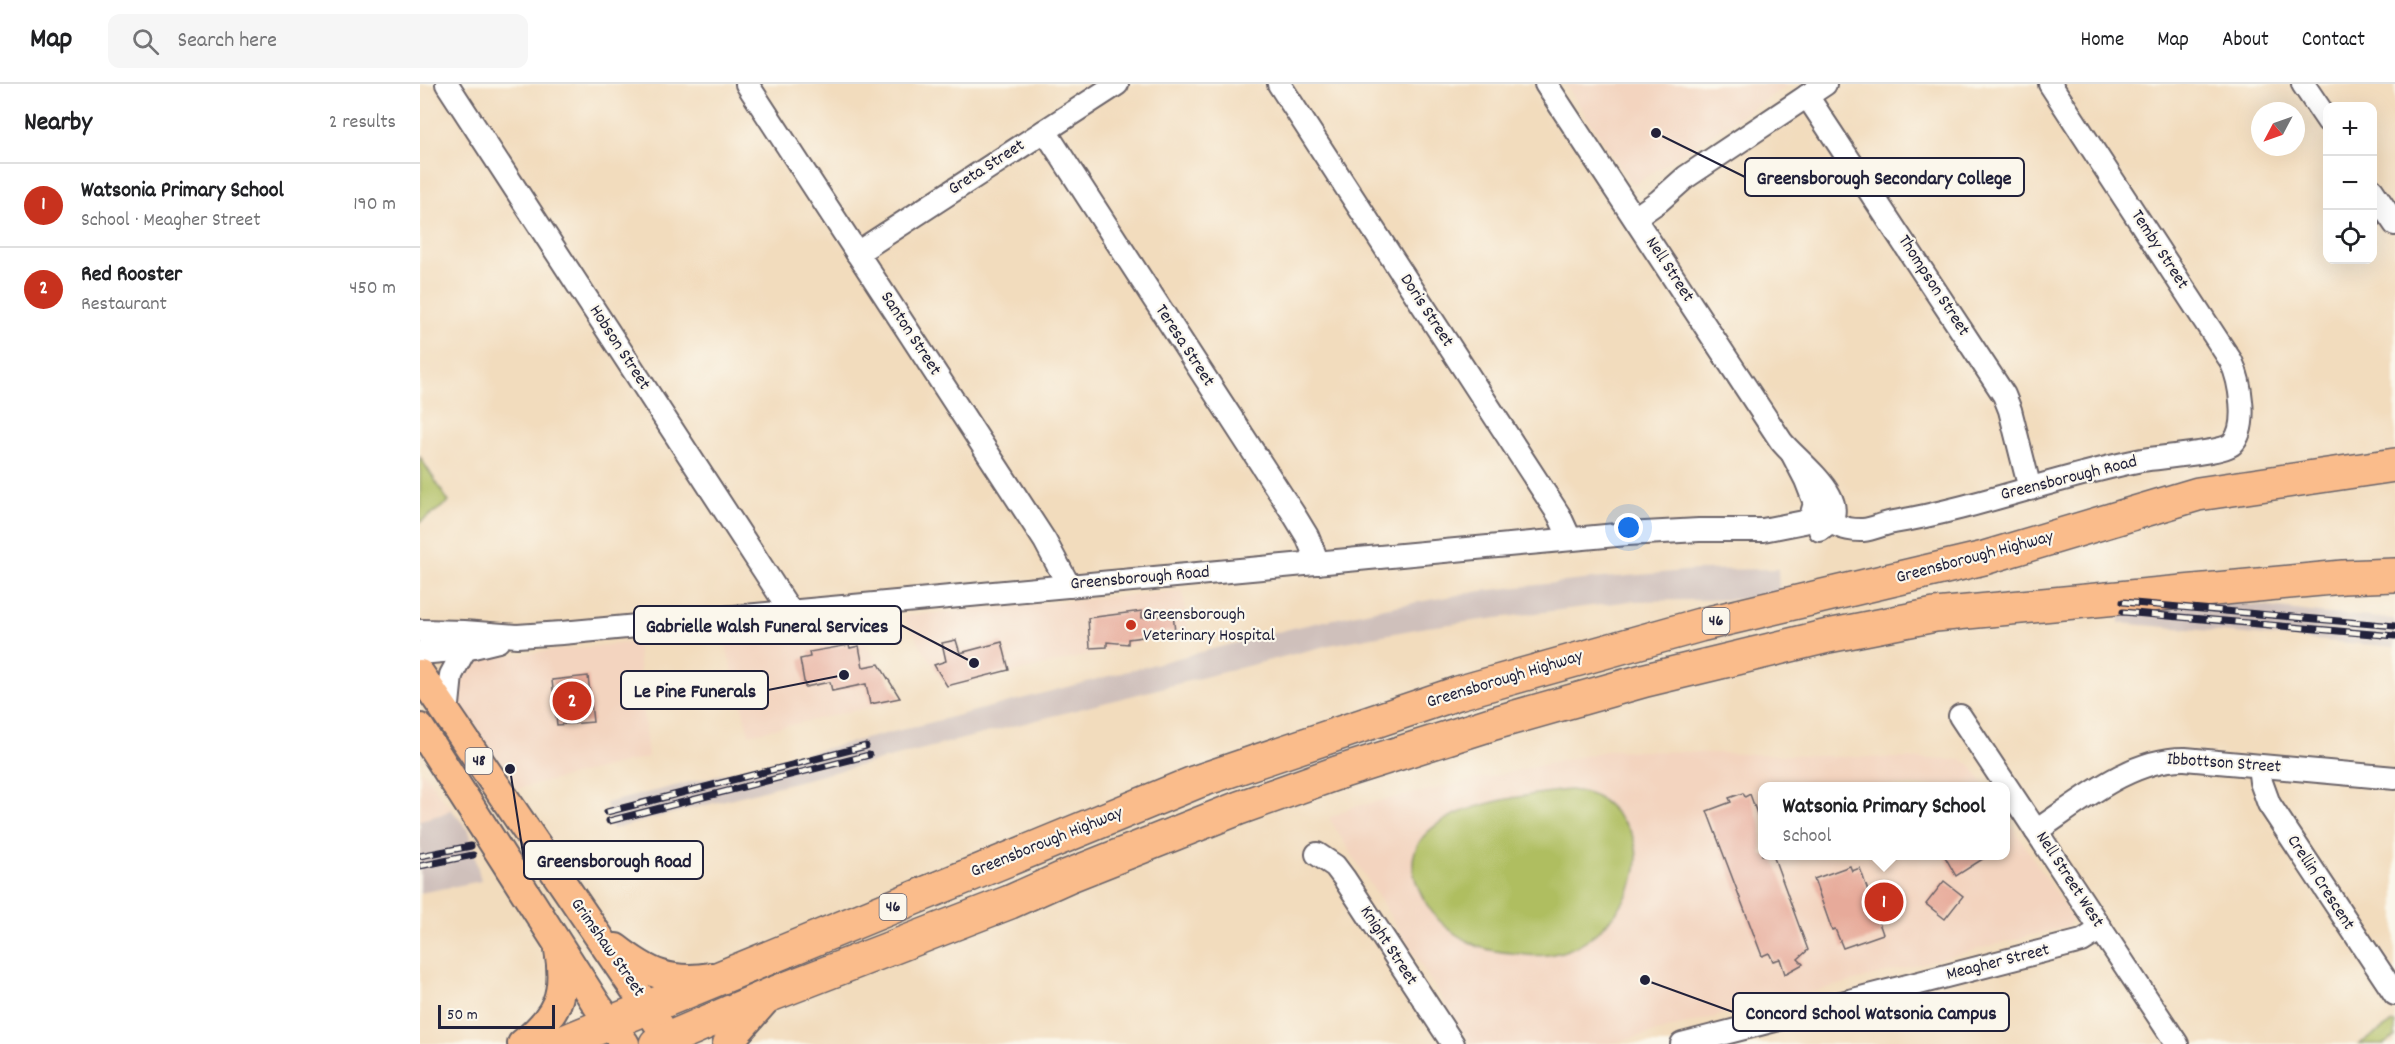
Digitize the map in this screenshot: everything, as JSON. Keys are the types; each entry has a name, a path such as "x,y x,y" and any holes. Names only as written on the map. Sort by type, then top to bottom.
{"highway":[{"name":"Greensborough Highway","path":"649,1008 1196,782 1458,693 1700,625 1984,558 2198,494 2395,465"},
{"name":"46","path":"665,1042 770,994 1010,902 1068,876 1250,804 1337,772 1491,724 1646,680 1828,636 1935,615 2343,577 2395,575"},
{"name":"46","path":"559,1044 618,1034 649,1008"}],"main road":[{"name":"Grimshaw Street","path":"420,674 649,1008 665,1042"},
{"name":"Grimshaw Street","path":"420,728 558,946 618,1034"},
{"path":"594,930 634,962 657,974 686,980 732,973"},
{"path":"522,1044 543,1027 556,1007 562,987 563,971 558,946"},
{"path":"727,1044 770,994"}],"street":[{"name":"Hobson Street","path":"447,84 791,612"},
{"name":"Santon Street","path":"747,84 1045,541 1069,586"},
{"name":"Greta Street","path":"857,252 1117,84"},
{"name":"Doris Street","path":"1279,84 1537,480 1559,515 1570,539"},
{"name":"Nell Street","path":"1546,84 1792,455 1826,516"},
{"name":"Temby Street","path":"2050,84 2231,361 2239,386 2240,426"},
{"path":"2303,84 2323,114"},
{"path":"1631,213 1653,192 1686,177 1816,90"},
{"name":"Thompson Street","path":"1816,90 2004,395 2030,489"},
{"name":"Teresa Street","path":"1045,131 1293,513 1307,536 1318,563"},
{"path":"2377,196 2395,224"},
{"name":"Greensborough Road","path":"420,631 517,636 1570,539 1700,530 1763,530 1804,522 1811,517 1826,516 1887,523 1940,513 2142,460 2223,449 2236,438 2240,426"},
{"name":"Greensborough Road","path":"420,653 465,649 517,636"},
{"path":"447,715 451,675 465,649"},
{"name":"Nell Street West","path":"1960,716 2004,782"},
{"name":"Ibbottson Street","path":"2036,831 2121,776 2151,762 2170,759 2395,778"},
{"name":"Crellin Crescent","path":"2259,766 2261,782 2269,804 2395,994"},
{"name":"Nell Street West","path":"2010,792 2177,1044"},
{"name":"Knight Street","path":"1317,855 1335,866 1344,878 1452,1044"},
{"name":"Meagher Street","path":"1682,1044 2082,941 2101,929"}],"shaded area":[{"path":"1565,84 1790,84 1635,184 1630,182"},
{"path":"1778,569 1779,593 1756,599 1631,601 1427,627 1329,645 612,829 606,803 921,725 1297,627 1384,608 1481,591 1592,579 1696,570"},
{"path":"1183,590 1188,631 948,688 902,616"},
{"path":"2120,598 2207,599 2320,613 2395,619 2395,647 2119,623"},
{"path":"852,622 902,700 749,734 723,634"},
{"path":"637,642 648,757 516,789 511,776 486,743 464,724 454,688 465,667 480,658"},
{"path":"1610,750 1962,760 1971,765 1982,782 1758,782 1758,860 2010,860 2010,823 2073,919 2068,926 1609,1044 1470,1044 1329,818 1352,807"},
{"path":"420,770 424,772 446,803 453,807 443,814 420,820"},
{"path":"451,809 469,831 481,881 420,893 420,820 443,814"}],"green space":[{"path":"420,457 449,502 420,522"},
{"path":"1570,790 1592,795 1603,801 1626,825 1634,840 1637,858 1634,877 1627,895 1603,927 1587,940 1570,949 1548,955 1532,955 1477,946 1463,939 1440,921 1427,905 1418,887 1413,861 1421,840 1439,823 1464,811 1521,796"},
{"path":"2395,1023 2395,1037 2384,1044 2359,1044"}],"building":[{"name":"Greensborough Veterinary Hospital","path":"1142,611 1142,618 1173,615 1175,631 1143,633 1143,637 1128,639 1128,644 1107,642 1107,647 1090,648 1088,618"},
{"path":"956,640 960,653 1002,642 1009,670 947,686 934,665 946,661 942,643"},
{"path":"849,645 850,648 859,646 863,667 879,664 900,698 870,704 866,684 832,691 830,682 805,687 800,659 810,657 809,652"},
{"path":"588,676 593,722 557,725 552,680"},
{"path":"1743,793 1745,797 1750,794 1758,817 1758,860 1775,860 1808,950 1798,959 1803,964 1785,974 1780,959 1773,961 1769,953 1762,956 1707,811 1731,802 1729,798"},
{"path":"1947,860 1981,860 1956,876"},
{"path":"1850,866 1852,871 1860,868 1883,934 1843,948 1835,929 1832,930 1814,879"},
{"path":"1944,881 1963,896 1945,919 1926,904"}],"railway":[{"path":"2123,602 2395,626"},
{"path":"2123,612 2395,636"},
{"path":"607,812 866,746"},
{"path":"609,821 869,755"},
{"path":"420,856 471,846"},
{"path":"420,866 473,855"}],"place":[{"name":"Greensborough Secondary College","path":"1656,133"},
{"name":"Greensborough Veterinary Hospital","path":"1131,625"},
{"name":"Gabrielle Walsh Funeral Services","path":"974,663"},
{"name":"Le Pine Funerals","path":"844,675"},
{"name":"Red Rooster","path":"572,701"},
{"name":"Greensborough Road","path":"510,769"},
{"name":"Watsonia Primary School","path":"1884,902"},
{"name":"Concord School Watsonia Campus","path":"1645,980"}]}
